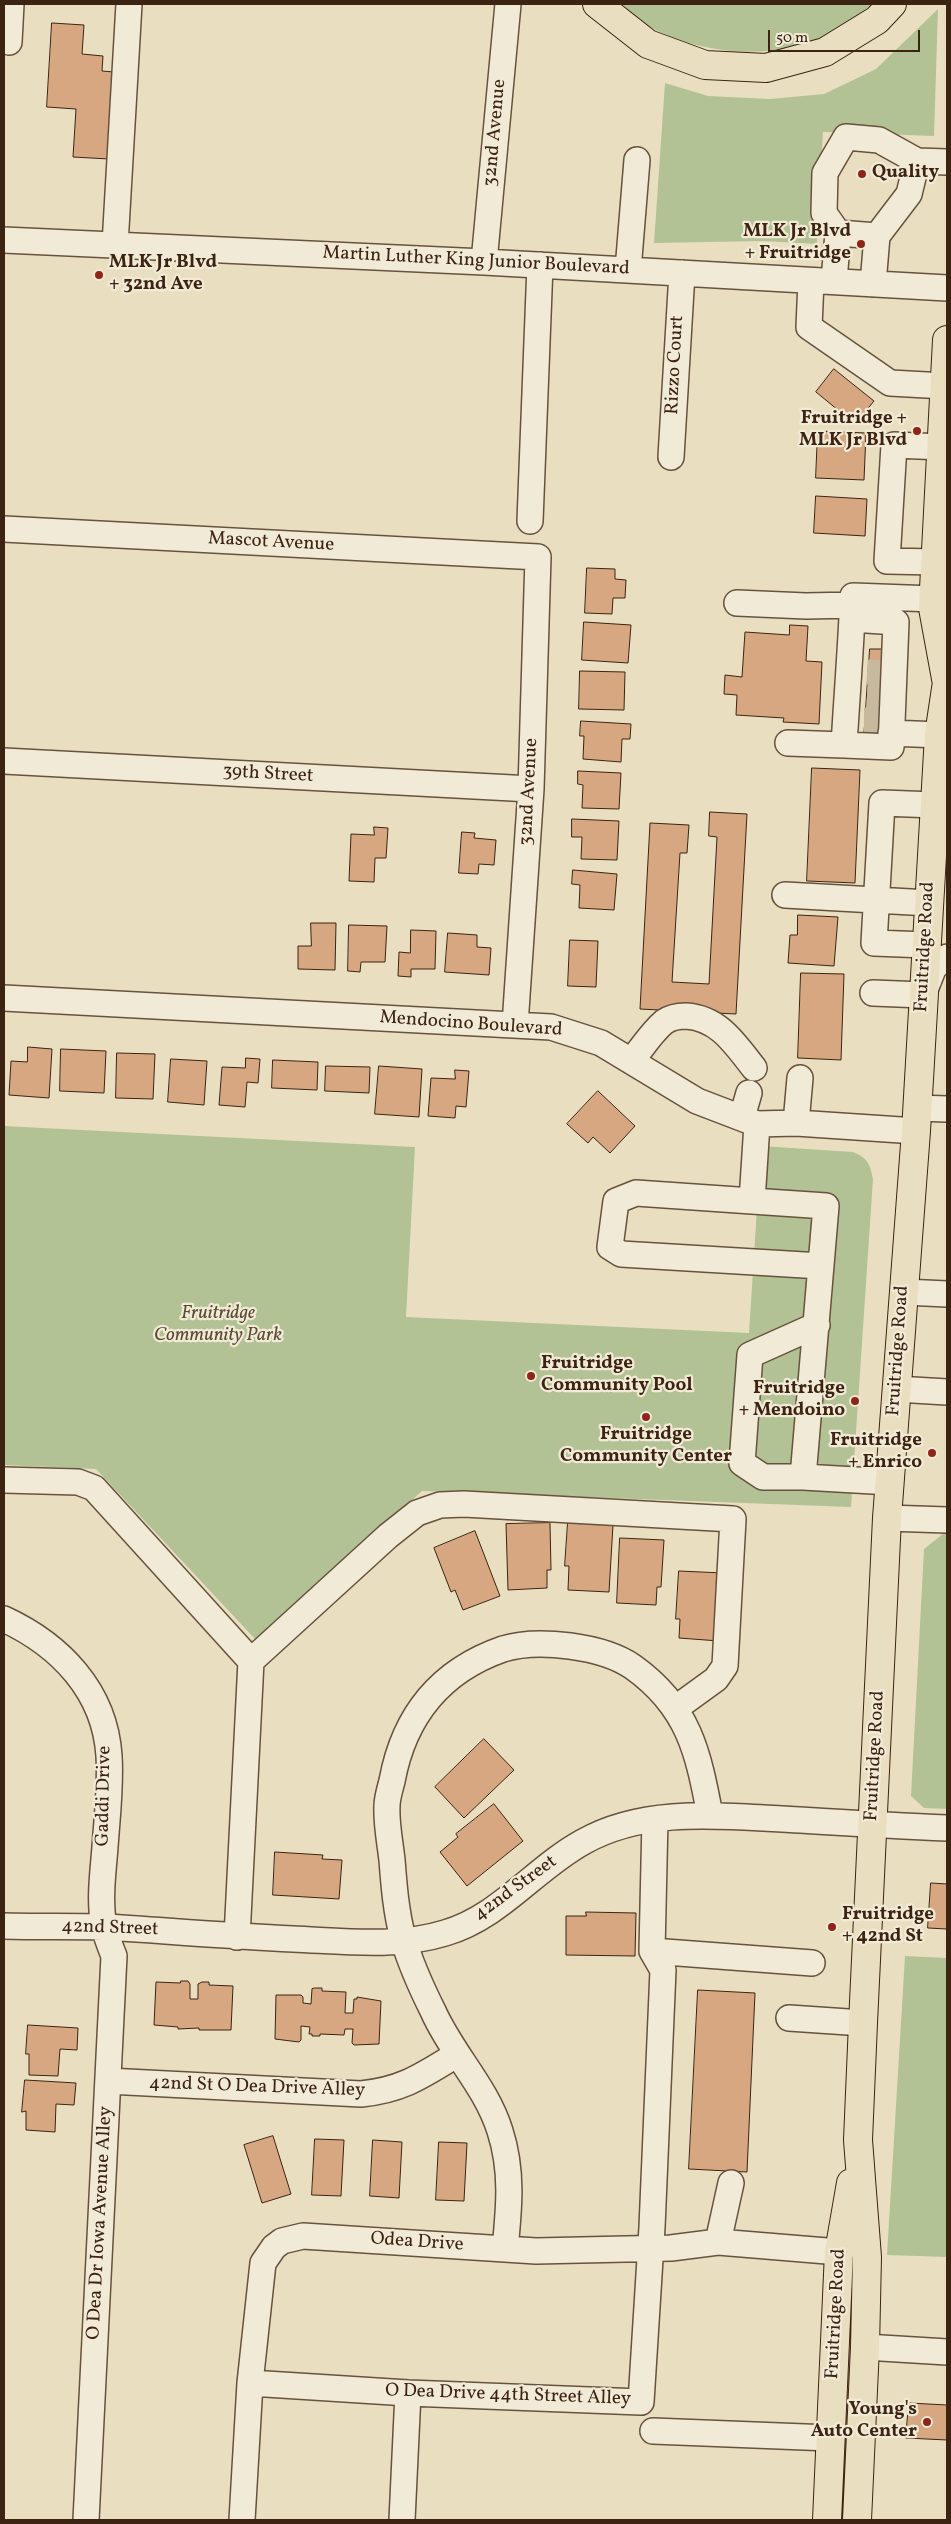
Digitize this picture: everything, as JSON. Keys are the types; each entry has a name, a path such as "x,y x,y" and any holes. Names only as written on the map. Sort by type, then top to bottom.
{"main road":[{"path":"597,4 648,44 705,64 766,68 825,52 877,20 892,4"},
{"name":"Fruitridge Road","path":"857,2520 867,2257 858,2140 887,1518 924,995 937,951 929,903 935,805 943,745 947,683 934,599 947,340"},
{"name":"Fruitridge Road","path":"827,2520 839,2252 858,2140"}],"street":[{"path":"9,42 11,4"},
{"path":"115,245 129,4"},
{"name":"32nd Avenue","path":"484,262 508,4"},
{"path":"838,234 824,213 825,173 846,137 879,140 917,161 947,162"},
{"path":"628,270 637,160"},
{"path":"873,284 877,236 909,194 917,161"},
{"path":"838,234 877,236"},
{"path":"838,234 809,327 890,383 945,386"},
{"name":"Martin Luther King Junior Boulevard","path":"4,240 484,262 947,288"},
{"path":"530,520 540,265"},
{"name":"Rizzo Court","path":"671,457 682,273"},
{"path":"936,562 887,561 894,445 943,447"},
{"name":"Mascot Avenue","path":"4,529 538,557"},
{"name":"32nd Avenue","path":"515,1025 531,788 538,557"},
{"path":"788,743 891,748 874,699 852,612 853,596 934,599"},
{"path":"737,603 806,606 852,612 896,622 874,699 844,745"},
{"path":"874,699 943,745"},
{"name":"39th Street","path":"4,760 531,788"},
{"path":"935,805 882,803 874,943 937,951"},
{"path":"786,895 877,898 929,903"},
{"path":"873,992 924,995"},
{"name":"Mendocino Boulevard","path":"4,998 551,1027 582,1035 601,1043 697,1101 750,1121 796,1123 916,1120 947,1109"},
{"path":"632,1060 665,1021 678,1016 686,1016 710,1021 724,1031 754,1068"},
{"path":"796,1123 800,1078"},
{"path":"749,1094 752,1201"},
{"path":"803,1477 817,1325 826,1206 636,1193 616,1202 610,1247 621,1254 821,1266"},
{"path":"904,1292 947,1294"},
{"path":"817,1325 750,1355 742,1463 763,1477 803,1477 890,1482"},
{"path":"896,1389 947,1392"},
{"path":"4,1480 78,1482 94,1488 251,1661"},
{"path":"237,1937 251,1661 388,1536 418,1513 440,1505 733,1518 725,1666 716,1679 676,1708"},
{"path":"887,1518 947,1520"},
{"name":"Gaddi Drive","path":"4,1619 33,1634 64,1657 78,1673 100,1712 106,1733 110,1768 101,1897 104,1927"},
{"path":"505,2249 510,2184 501,2134 485,2094 474,2076 456,2055 433,2012 403,1940 396,1906 387,1806 397,1756 405,1733 417,1711 450,1676 470,1663 508,1648 555,1644 580,1648 627,1663 642,1674 676,1708 694,1744 710,1816"},
{"name":"42nd Street","path":"4,1926 104,1927 237,1937 371,1942 403,1940 444,1933 487,1915 548,1866 584,1841 632,1823 655,1819 710,1816 947,1828"},
{"path":"651,2248 663,1970 652,1952 655,1819"},
{"name":"O Dea Dr Iowa Avenue Alley","path":"86,2520 114,1956 104,1927"},
{"path":"652,1952 812,1962"},
{"path":"789,2018 863,2023"},
{"name":"42nd St O Dea Drive Alley","path":"108,2081 361,2094 384,2092 405,2085 456,2055"},
{"path":"718,2242 730,2183"},
{"name":"Odea Drive","path":"242,2520 250,2383 263,2263 274,2247 282,2241 303,2236 505,2249 588,2251 718,2242 839,2252"},
{"name":"O Dea Drive 44th Street Alley","path":"250,2383 408,2393 642,2402 651,2248"},
{"path":"865,2347 947,2352"},
{"path":"402,2520 408,2393"},
{"path":"653,2431 830,2438"}],"green space":[{"path":"622,4 872,4 846,26 819,39 795,47 745,52 695,45 671,37 644,24"},
{"path":"938,9 934,136 823,132 817,244 763,241 654,243 665,83 708,96 770,99 824,94 876,69"},
{"name":"Fruitridge Community Park","path":"4,1126 415,1147 406,1317 749,1333 761,1146 853,1152 858,1154 868,1162 873,1179 851,1507 422,1491 256,1640 96,1469 4,1465"},
{"path":"944,1533 947,1533 947,1809 924,1808 911,1796 924,1549"},
{"path":"905,1956 947,1958 947,2257 887,2255"}],"building":[{"path":"52,23 84,25 82,54 103,56 102,71 114,72 109,159 73,157 76,109 47,107"},
{"path":"834,369 874,401 855,424 816,392"},
{"path":"818,431 866,433 864,480 816,478"},
{"path":"816,496 867,499 865,536 814,533"},
{"path":"587,568 615,569 615,579 626,580 625,598 613,598 612,614 585,613"},
{"path":"584,622 631,625 628,663 582,660"},
{"path":"790,625 808,626 806,661 822,662 819,724 783,722 784,718 736,715 737,695 724,694 725,675 742,677 745,632 789,635"},
{"path":"870,649 888,649 882,740 864,739"},
{"path":"580,671 625,672 624,710 579,709"},
{"path":"581,721 631,724 630,739 622,739 621,762 583,759 584,736 580,736"},
{"path":"812,768 860,770 855,883 807,881"},
{"path":"578,771 621,773 619,809 582,808 583,785 578,784"},
{"path":"710,812 747,814 736,1014 640,1009 650,823 689,825 687,853 680,853 672,982 709,984 717,837 709,836"},
{"path":"572,819 619,821 617,860 581,859 582,837 572,837"},
{"path":"374,827 388,828 386,858 375,858 374,882 349,881 351,834 374,835"},
{"path":"462,832 475,833 474,838 496,840 494,865 479,864 478,874 459,873"},
{"path":"573,870 617,874 614,910 579,908 580,885 572,884"},
{"path":"798,915 838,917 834,966 788,963 790,935 797,935"},
{"path":"311,923 336,923 335,970 298,969 298,946 311,946"},
{"path":"349,925 387,926 385,962 361,962 360,972 348,971"},
{"path":"411,930 436,931 435,969 411,969 411,977 398,976 399,952 410,953"},
{"path":"448,933 477,935 477,947 491,948 489,975 445,972"},
{"path":"570,940 598,941 596,987 568,986"},
{"path":"801,973 844,974 841,1060 798,1058"},
{"path":"28,1047 52,1049 49,1098 9,1095 11,1061 27,1062"},
{"path":"61,1049 106,1051 104,1093 60,1091"},
{"path":"117,1053 155,1054 153,1099 116,1098"},
{"path":"246,1058 260,1059 258,1083 247,1082 245,1107 219,1105 222,1067 245,1068"},
{"path":"171,1059 207,1061 204,1105 168,1102"},
{"path":"273,1060 318,1062 317,1090 272,1088"},
{"path":"326,1066 370,1067 369,1093 325,1091"},
{"path":"379,1066 422,1069 419,1117 375,1114"},
{"path":"455,1070 469,1071 466,1107 456,1106 455,1118 428,1116 431,1078 455,1079"},
{"path":"598,1091 635,1126 610,1153 593,1137 588,1143 567,1124"},
{"path":"568,1522 613,1525 609,1592 568,1590 569,1566 565,1566"},
{"path":"550,1523 551,1570 547,1570 547,1588 508,1590 506,1524"},
{"path":"475,1531 500,1596 463,1610 455,1590 451,1592 434,1548"},
{"path":"620,1538 664,1540 661,1587 657,1587 656,1605 617,1603"},
{"path":"679,1571 723,1573 719,1641 679,1638 680,1619 676,1619"},
{"path":"484,1739 514,1770 464,1818 435,1787"},
{"path":"494,1804 523,1841 467,1886 440,1852 458,1837 456,1834"},
{"path":"275,1852 323,1855 322,1859 342,1860 339,1899 273,1895"},
{"path":"931,1883 947,1884 947,1929 928,1928"},
{"path":"586,1912 636,1913 635,1956 566,1955 566,1916 586,1916"},
{"path":"181,1981 188,1981 190,1984 190,1999 198,1999 198,1984 202,1982 209,1982 209,1985 233,1986 231,2030 178,2029 178,2027 154,2025 156,1982 180,1983"},
{"path":"322,1988 322,1991 346,1992 345,2013 353,2013 354,1999 357,1999 357,1997 381,2001 379,2044 354,2045 352,2043 353,2029 345,2029 344,2035 320,2034 320,2036 312,2036 312,2034 309,2034 310,2027 301,2026 301,2040 299,2042 275,2039 276,1995 301,1995 303,2003 311,2004 312,1989"},
{"path":"698,1990 755,1993 747,2172 689,2169"},
{"path":"28,2025 78,2028 77,2050 60,2049 58,2076 29,2075 29,2054 26,2054"},
{"path":"25,2080 76,2083 74,2105 56,2104 55,2132 26,2130 26,2111 22,2112"},
{"path":"273,2136 291,2194 262,2203 244,2145"},
{"path":"315,2139 344,2140 341,2196 312,2195"},
{"path":"373,2140 402,2142 399,2198 370,2196"},
{"path":"439,2142 467,2143 464,2201 436,2200"},
{"name":"Young's Auto Center","path":"909,2403 947,2405 947,2440 906,2438"}],"tunnel":[{"path":"867,672 887,673"},
{"path":"867,695 884,696"},
{"path":"864,720 883,720"}],"place":[{"name":"Quality","path":"862,174"},
{"name":"MLK Jr Blvd + Fruitridge","path":"861,244"},
{"name":"MLK Jr Blvd + 32nd Ave","path":"99,275"},
{"name":"Fruitridge + MLK Jr Blvd","path":"917,431"},
{"name":"Fruitridge Community Pool","path":"531,1376"},
{"name":"Fruitridge + Mendoino","path":"855,1401"},
{"name":"Fruitridge Community Center","path":"646,1417"},
{"name":"Fruitridge + Enrico","path":"932,1453"},
{"name":"Fruitridge + 42nd St","path":"832,1927"},
{"name":"Young's Auto Center","path":"927,2422"}]}
